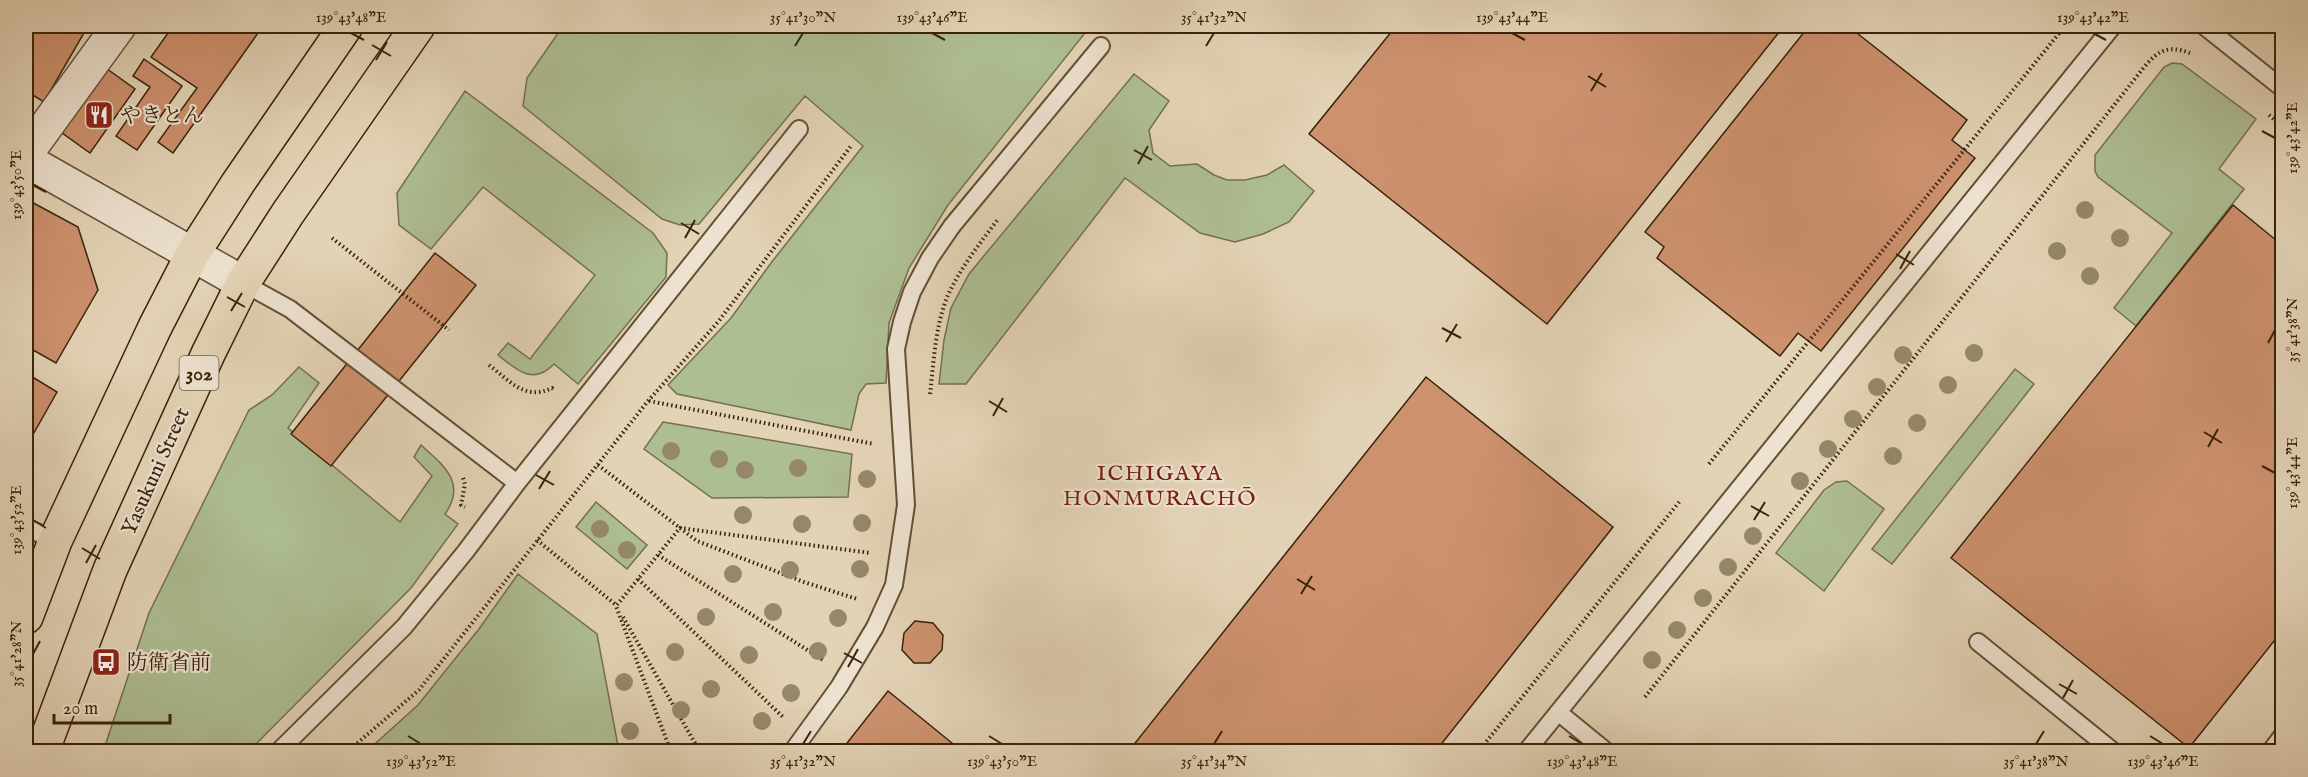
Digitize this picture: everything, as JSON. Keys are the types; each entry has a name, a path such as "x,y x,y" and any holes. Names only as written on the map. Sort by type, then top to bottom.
{"main road":[{"path":"26,617 55,541 155,327 192,255 238,183 346,26"},
{"name":"Yasukuni Street","path":"42,752 110,570 208,354 243,283 288,213 417,26"}],"street":[{"path":"26,154 119,26"},
{"path":"26,160 243,283"}],"lane":[{"path":"1526,752 2113,26"},
{"path":"2204,26 2283,88"},
{"path":"792,752 839,687 875,627 894,585 906,505 896,349 912,292 930,258 952,226 1101,46"},
{"path":"278,752 404,627 799,129"},
{"path":"243,283 290,309 517,483"},
{"path":"26,527 55,541"},
{"path":"1977,642 2114,752"},
{"path":"1558,712 1607,752"},
{"path":"2270,752 2283,736"}],"path":[{"path":"1710,464 2065,26"},
{"path":"2265,26 2283,39"},
{"path":"1645,697 2145,66 2158,52 2174,49 2189,52 2198,59"},
{"path":"2264,111 2283,126"},
{"path":"347,752 419,690 648,401 718,322 851,146"},
{"path":"929,398 937,333 947,297 959,272 1004,212"},
{"path":"332,238 449,330"},
{"path":"489,365 520,389 540,394 552,388 558,392"},
{"path":"648,401 902,449"},
{"path":"598,465 697,541 804,582 860,600"},
{"path":"1478,752 1680,501"},
{"path":"680,528 898,556"},
{"path":"616,606 680,528"},
{"path":"537,540 616,606 700,752"},
{"path":"870,562 873,553"},
{"path":"658,555 825,662 830,653"},
{"path":"638,579 803,736"},
{"path":"856,609 862,590"},
{"path":"616,606 671,752"}],"green space":[{"path":"563,26 1076,26 1085,33 948,205 909,268 889,323 886,383 866,384 859,394 851,430 677,394 668,385 731,318 863,146 805,96 699,224 680,225 662,219 523,106 527,78"},
{"path":"2172,63 2182,64 2256,119 2219,169 2244,189 2136,326 2114,308 2172,233 2098,177 2095,171 2095,155 2164,67"},
{"path":"1134,74 1169,101 1149,130 1153,153 1170,166 1197,164 1227,180 1245,180 1267,175 1284,165 1314,191 1289,222 1263,234 1235,242 1200,233 1125,178 966,384 939,384 944,340 951,308 969,274"},
{"path":"465,91 653,233 667,253 666,277 578,384 554,364 546,371 532,375 512,366 498,355 508,343 530,359 595,275 483,187 431,249 399,225 397,193"},
{"path":"299,367 319,383 288,428 400,522 432,476 414,457 421,445 438,460 450,476 454,493 445,514 458,524 411,588 249,751 103,752 149,613 249,410 272,395"},
{"path":"2015,369 2034,384 1892,564 1872,549"},
{"path":"663,422 852,454 848,497 712,498 644,449"},
{"path":"1847,481 1884,509 1824,591 1776,553 1824,490 1836,482"},
{"path":"596,502 647,545 627,569 576,527"},
{"path":"518,574 597,634 619,751 553,751 546,748 532,752 367,751 418,705 479,629"}],"building":[{"path":"26,26 88,26 44,102 26,91"},
{"path":"173,26 263,26 173,153 158,142 197,88 151,57"},
{"path":"1396,26 1784,26 1547,324 1309,134"},
{"path":"1809,26 1839,26 1842,28 1848,26 1967,120 1952,140 1975,158 1821,351 1798,333 1780,356 1657,258 1664,247 1645,232"},
{"path":"144,59 182,86 137,150 116,136 150,87 133,76"},
{"path":"103,66 135,89 90,153 58,130"},
{"path":"26,199 78,227 98,290 56,363 26,346"},
{"path":"2233,205 2282,245 2282,631 2189,748 1951,558"},
{"path":"435,253 476,285 331,466 291,434"},
{"path":"26,373 57,392 27,445 26,444"},
{"path":"1426,377 1613,527 1435,752 1128,752"},
{"path":"915,621 933,623 943,635 942,650 930,663 914,663 902,650 904,633"},
{"path":"888,691 963,752 840,752"}],"place":[{"name":"やきとん","path":"99,115"},
{"name":"防衛省前","path":"106,662"}],"district":[{"name":"ICHIGAYA HONMURACHŌ","path":"1160,485"}]}
